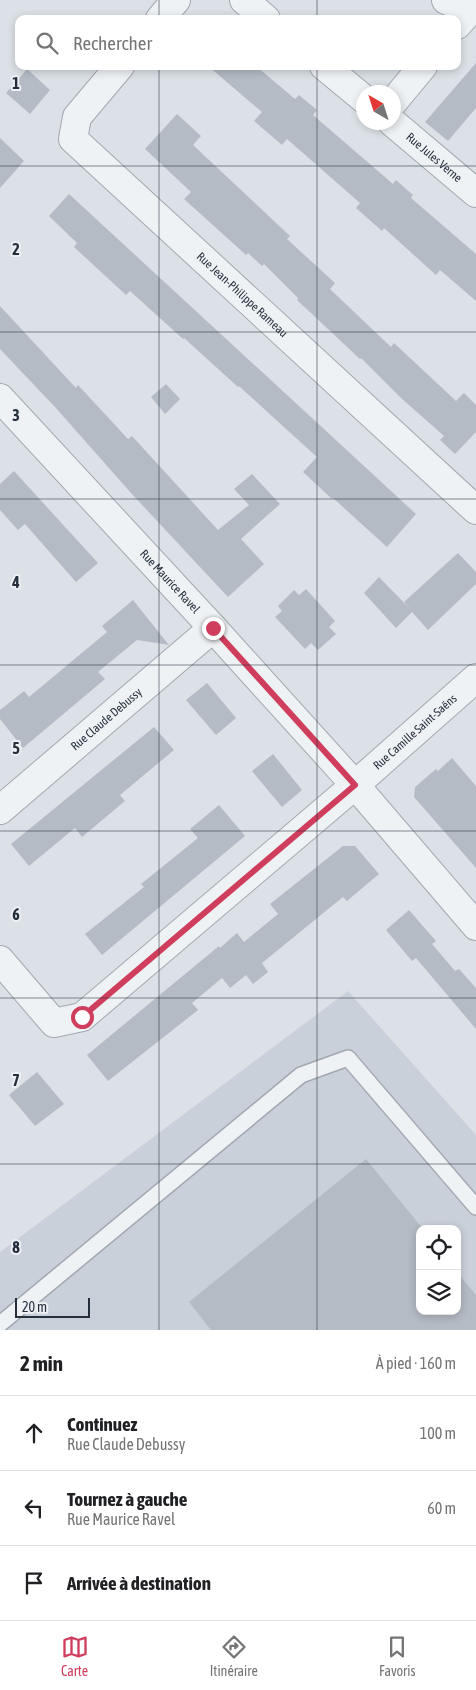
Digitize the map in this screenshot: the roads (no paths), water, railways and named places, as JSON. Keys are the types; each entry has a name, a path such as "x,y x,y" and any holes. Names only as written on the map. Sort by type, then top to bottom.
{"street":[{"path":"163,15 176,0"},
{"path":"244,0 261,15"},
{"name":"Rue Jean-Philippe Rameau","path":"117,70 77,117 73,139 476,510"},
{"path":"329,70 356,92"},
{"path":"401,93 420,70"},
{"name":"Rue Jules Verne","path":"401,130 476,193"},
{"name":"Rue Maurice Ravel","path":"0,398 355,785 476,926"},
{"name":"Rue Claude Debussy","path":"0,810 213,628"},
{"name":"Rue Camille Saint-Saëns","path":"355,785 476,678"},
{"path":"0,960 54,1023 82,1017 355,785"}],"lane":[{"path":"0,1324 301,1076 348,1058 476,1206"}]}
